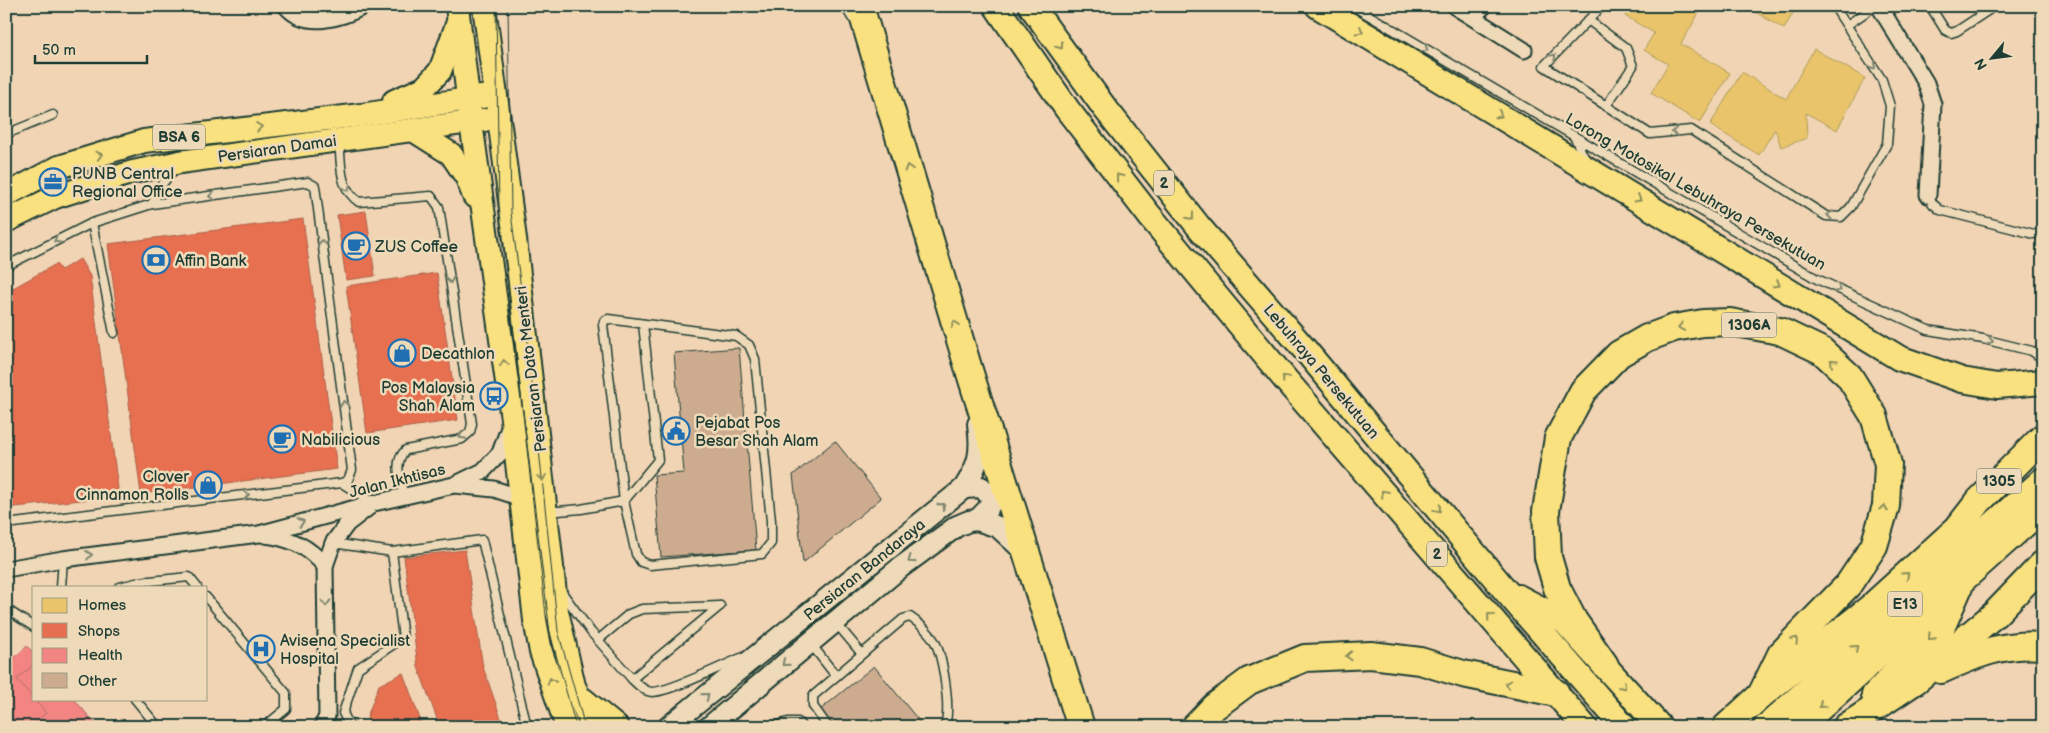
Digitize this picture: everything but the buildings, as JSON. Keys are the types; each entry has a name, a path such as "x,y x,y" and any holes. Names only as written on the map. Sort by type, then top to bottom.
{"highway":[{"path":"860,6 968,370 1081,727"},
{"name":"Lebuhraya Persekutuan","path":"996,6 1067,109 1149,215 1286,379 1585,727"},
{"name":"Lebuhraya Persekutuan","path":"1032,6 1104,107 1199,227 1624,727"},
{"path":"1318,6 1899,358 1962,380 1997,386 2043,382"},
{"name":"1306A","path":"1604,665 1574,621 1557,588 1548,557 1546,511 1558,438 1584,391 1619,354 1647,338 1674,328 1703,323 1730,322 1772,329 1780,331 1822,352 1849,376 1874,416 1888,464 1886,506 1874,546 1848,585 1781,654 1761,695"},
{"name":"1305","path":"1958,528 1979,501 2043,437"},
{"path":"1726,727 1761,695 1869,609 1958,528 2037,495"},
{"name":"E13","path":"1798,727 1962,580 2037,495"},
{"name":"E13","path":"1766,727 2037,495"},
{"path":"1846,727 1916,681 1995,614 2043,564"},
{"path":"1846,727 1942,626 1962,580"},
{"path":"1506,590 1564,621 1660,727"},
{"path":"1916,681 1981,652 2014,645 2043,646"},
{"path":"1195,727 1214,707 1249,681 1305,658 1370,655 1420,661 1463,674 1556,693"}],"main road":[{"name":"Persiaran Dato Menteri","path":"484,6 515,239 557,611 574,686 593,727"},
{"name":"Persiaran Dato Menteri","path":"458,12 483,218 512,419 535,620 541,652 567,727"},
{"path":"361,114 424,88 440,71 458,12"},
{"name":"Persiaran Damai","path":"6,195 59,168 144,141 495,95"},
{"name":"Persiaran Damai","path":"6,221 55,197 133,172 180,162 498,118"},
{"path":"413,130 451,154 467,178 483,218"},
{"name":"Persiaran Bandaraya","path":"668,727 964,488 977,467 981,446 968,370"},
{"path":"964,488 981,487 990,496 992,502 989,508 977,520 998,527 1024,551"},
{"name":"Persiaran Bandaraya","path":"709,727 901,567 957,526 977,520"},
{"path":"578,695 617,727"}],"street":[{"path":"286,6 292,14 308,19 326,20 346,15 364,6"},
{"path":"1454,6 1478,12 1524,50"},
{"path":"1879,6 1926,83 1933,104 1928,195"},
{"name":"Jalan Ikhtisas","path":"6,569 63,558 259,534 374,503 454,485 483,471 500,453 512,419"},
{"path":"454,485 494,489 522,498"},
{"path":"322,727 327,716 326,566 333,543 347,524 374,503"},
{"name":"Jalan Ikhtisas","path":"259,534 283,537 305,546 326,566"}],"lane":[{"path":"845,6 875,56"},
{"name":"Lorong Motosikal Lebuhraya Persekutuan","path":"1353,6 1817,279 1928,330 2032,351 2043,359"},
{"path":"1602,6 1544,66 1650,134 1691,130 1826,216 1840,216 1851,208 1887,144 1890,106 1882,80 1834,6"},
{"path":"1847,25 1875,6"},
{"path":"1930,6 1945,30 1951,32 1957,31 1995,6"},
{"path":"1978,6 1983,14"},
{"path":"1588,20 1626,48 1633,66 1606,106"},
{"path":"6,134 53,115"},
{"path":"1574,136 1589,169"},
{"path":"339,140 344,185 350,196 360,202 431,196 439,207 472,424 470,432 462,439 406,450 401,454 397,461 404,497"},
{"path":"152,204 163,183 180,162"},
{"path":"6,266 92,223 152,204 308,182 315,186 352,470 351,476 342,483 6,524"},
{"path":"1928,195 1933,204 1940,210 2034,234"},
{"path":"92,223 114,334"},
{"path":"608,319 736,336 744,340 754,353 771,521 771,543 762,554 755,556 650,565 641,562 636,554 624,501 604,321 608,319"},
{"path":"546,512 581,510 624,501 658,460 643,324"},
{"path":"342,483 374,503"},
{"path":"333,543 392,552 482,540 527,727"},
{"path":"350,727 343,713 358,668 404,638 392,552"},
{"path":"61,586 63,558"},
{"path":"122,586 131,583 189,576 196,586"},
{"path":"554,581 598,640 638,685 650,692 664,690 766,648"},
{"path":"208,599 286,693 286,709 264,727"},
{"path":"598,640 629,614 642,608 720,606 632,679"},
{"path":"6,609 32,626"},
{"path":"828,727 813,706 813,696 903,619 910,617 919,623 935,642 946,684 947,721 944,727"},
{"path":"835,622 862,654"},
{"path":"810,643 836,676"},
{"path":"136,700 158,727"},
{"path":"772,727 788,722 798,722 802,727"}],"tram line":[{"path":"496,6 499,213 550,633 576,727"},
{"path":"508,6 511,213 527,335 558,631 585,727"}],"place":[{"name":"PUNB Central Regional Office","path":"53,182"},
{"name":"ZUS Coffee","path":"356,246"},
{"name":"Affin Bank","path":"156,260"},
{"name":"Decathlon","path":"402,353"},
{"name":"Pos Malaysia Shah Alam","path":"494,396"},
{"name":"Pejabat Pos Besar Shah Alam","path":"676,431"},
{"name":"Nabilicious","path":"282,439"},
{"name":"Clover Cinnamon Rolls","path":"208,485"},
{"name":"Avisena Specialist Hospital","path":"261,649"}]}
